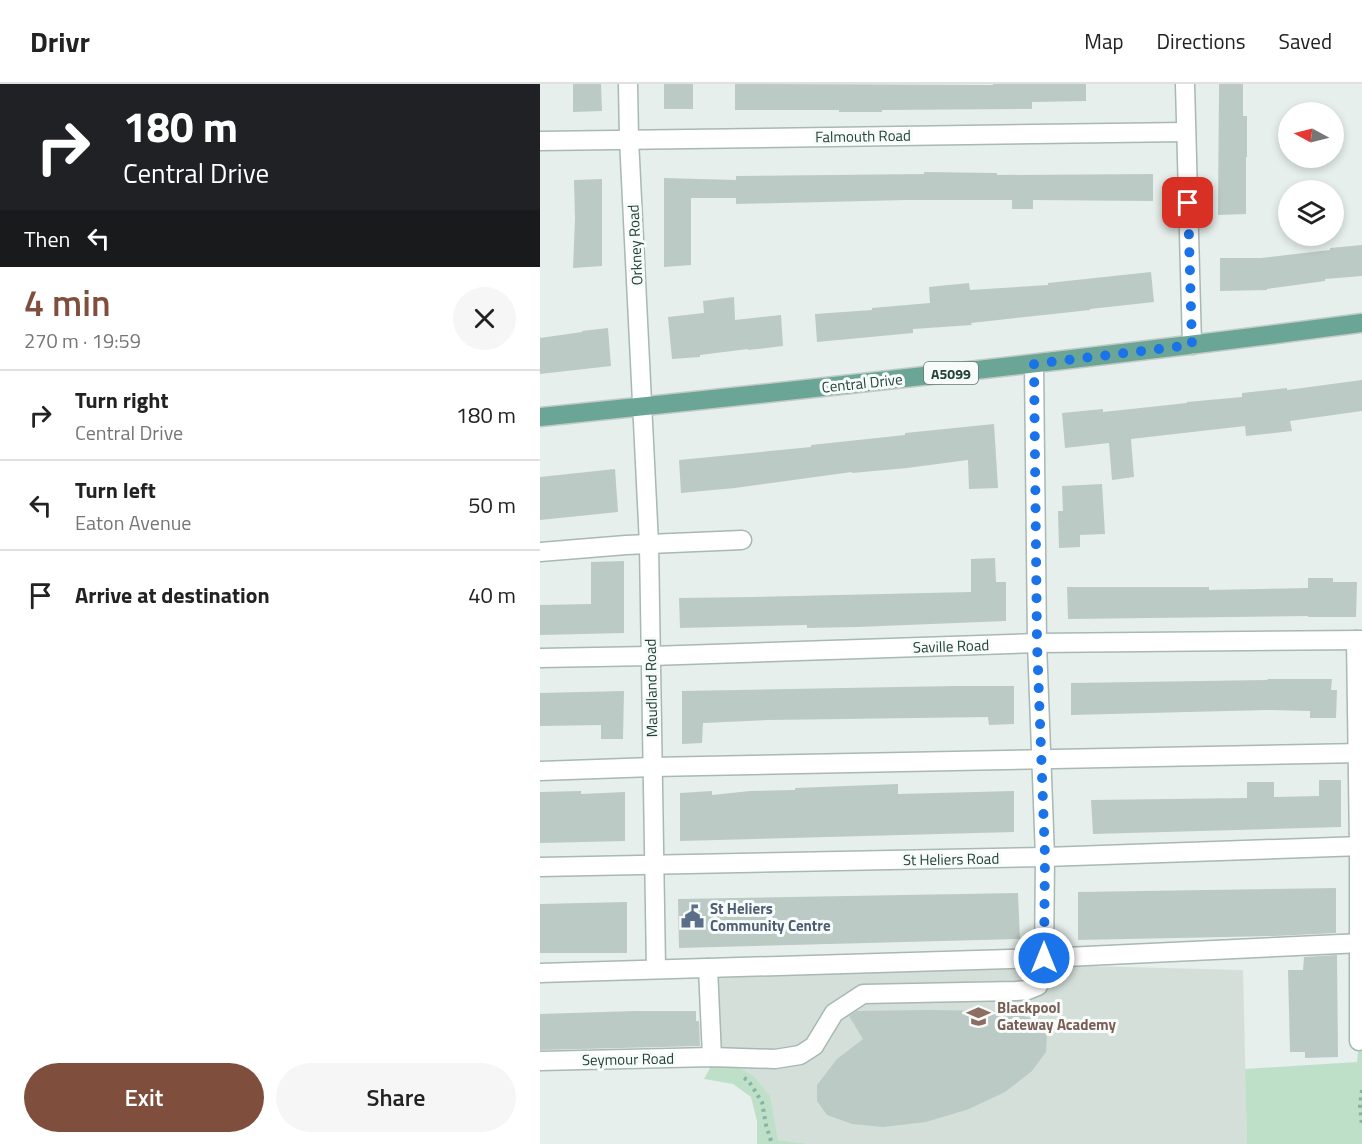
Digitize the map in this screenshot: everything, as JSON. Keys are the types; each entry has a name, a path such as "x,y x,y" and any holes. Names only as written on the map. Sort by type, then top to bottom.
{"main road":[{"name":"Central Drive","path":"540,417 1034,364 1362,323"}],"street":[{"name":"Orkney Road","path":"628,84 643,407"},
{"path":"1185,84 1192,345"},
{"name":"Falmouth Road","path":"540,141 1186,132"},
{"path":"1034,364 1037,643 1045,856 1044,958"},
{"name":"Maudland Road","path":"643,407 649,544 656,969"},
{"path":"540,552 626,545 742,540"},
{"path":"1359,640 1360,1040"},
{"name":"Saville Road","path":"540,657 651,656 1037,643 1359,640"},
{"path":"540,771 1360,753"},
{"name":"St Heliers Road","path":"540,867 1045,856 1361,846"},
{"path":"540,973 1044,958 1360,943"},
{"name":"Seymour Road","path":"540,1061 714,1057 775,1059 800,1055 814,1046 834,1013 863,994 1028,990 1038,986 1044,958"},
{"path":"708,968 714,1057"}],"path":[{"path":"740,1076 748,1080 762,1102 772,1144"},
{"path":"1362,1090 1360,1106 1362,1126"}],"shaded area":[{"name":"Blackpool Gateway Academy","path":"1047,965 1243,970 1247,1144 810,1144 778,1140 769,1096 754,1076 716,1057 714,975"}],"green space":[{"path":"1362,1040 1362,1144 1247,1144 1245,1069 1357,1062 1359,1041"},
{"path":"716,1057 754,1076 770,1096 778,1140 810,1144 757,1144 757,1121 751,1097 733,1084 704,1079"}],"building":[{"path":"573,84 601,84 602,111 573,112"},
{"path":"664,84 693,84 693,109 664,109"},
{"path":"735,84 1086,84 1086,101 1032,102 1032,109 882,110 882,112 735,110"},
{"path":"1219,84 1243,84 1243,116 1247,116 1246,214 1218,215"},
{"path":"924,172 997,173 997,175 1153,174 1153,201 1033,200 1033,209 1012,209 1012,200 736,204 736,198 691,198 691,265 664,267 664,178 736,180 736,176 924,174"},
{"path":"602,179 602,266 573,268 574,180"},
{"path":"1362,245 1362,276 1325,279 1325,281 1267,290 1220,291 1220,258 1261,258"},
{"path":"1151,272 1154,302 971,323 972,325 913,329 913,333 817,342 815,314 930,303 929,287 969,283 970,290 1048,285 1048,283"},
{"path":"734,297 735,320 781,315 783,346 672,359 668,317 704,313 703,301"},
{"path":"608,328 611,366 540,374 540,338"},
{"path":"1362,380 1362,411 1290,421 1292,431 1246,436 1245,426 1131,439 1134,477 1112,480 1109,443 1065,448 1062,413 1103,409 1103,412 1242,397 1242,393 1287,388 1287,390"},
{"path":"994,424 998,488 969,489 968,460 681,493 679,460 811,447 811,445 905,435 905,433"},
{"path":"615,469 618,512 540,520 540,477"},
{"path":"1102,484 1105,534 1080,535 1080,547 1059,548 1058,511 1063,511 1062,486"},
{"path":"995,558 996,582 1006,582 1006,621 857,627 807,628 807,625 680,628 679,598 971,592 971,559"},
{"path":"624,561 624,633 540,635 540,605 591,604 591,562"},
{"path":"1308,578 1333,578 1333,582 1357,582 1356,617 1068,619 1067,587 1209,587 1209,590 1308,588"},
{"path":"1332,679 1331,690 1337,690 1336,718 1310,718 1310,711 1267,710 1071,715 1071,683"},
{"path":"1014,686 1014,724 989,725 988,717 703,723 702,743 682,744 682,691"},
{"path":"624,691 623,739 601,739 601,725 540,726 540,693"},
{"path":"1319,780 1341,780 1341,827 1093,834 1091,800 1247,798 1247,782 1274,782 1274,797 1319,796"},
{"path":"898,784 898,794 1014,791 1014,832 680,841 680,793 712,791 712,795 795,790 795,788"},
{"path":"581,791 581,794 625,792 625,841 540,843 540,792"},
{"path":"1336,888 1336,933 1078,940 1078,892"},
{"path":"1018,893 1020,939 679,948 678,899"},
{"path":"627,902 627,953 540,953 540,904"},
{"path":"1337,955 1338,1057 1305,1058 1305,1052 1290,1052 1288,970 1303,970 1304,957"},
{"path":"696,1011 696,1021 699,1021 700,1046 540,1050 540,1014"},
{"path":"857,1011 1007,1011 1030,1018 1047,1035 1046,1052 1032,1071 1005,1092 969,1109 926,1122 883,1127 852,1124 827,1115 817,1101 817,1085 837,1059 863,1039 849,1016"}],"place":[{"name":"St Heliers Community Centre","path":"692,917"},
{"name":"Blackpool Gateway Academy","path":"979,1016"}],"route":[{"path":"1044,958 1045,856 1037,643 1034,364 1192,345 1188,203"}]}
